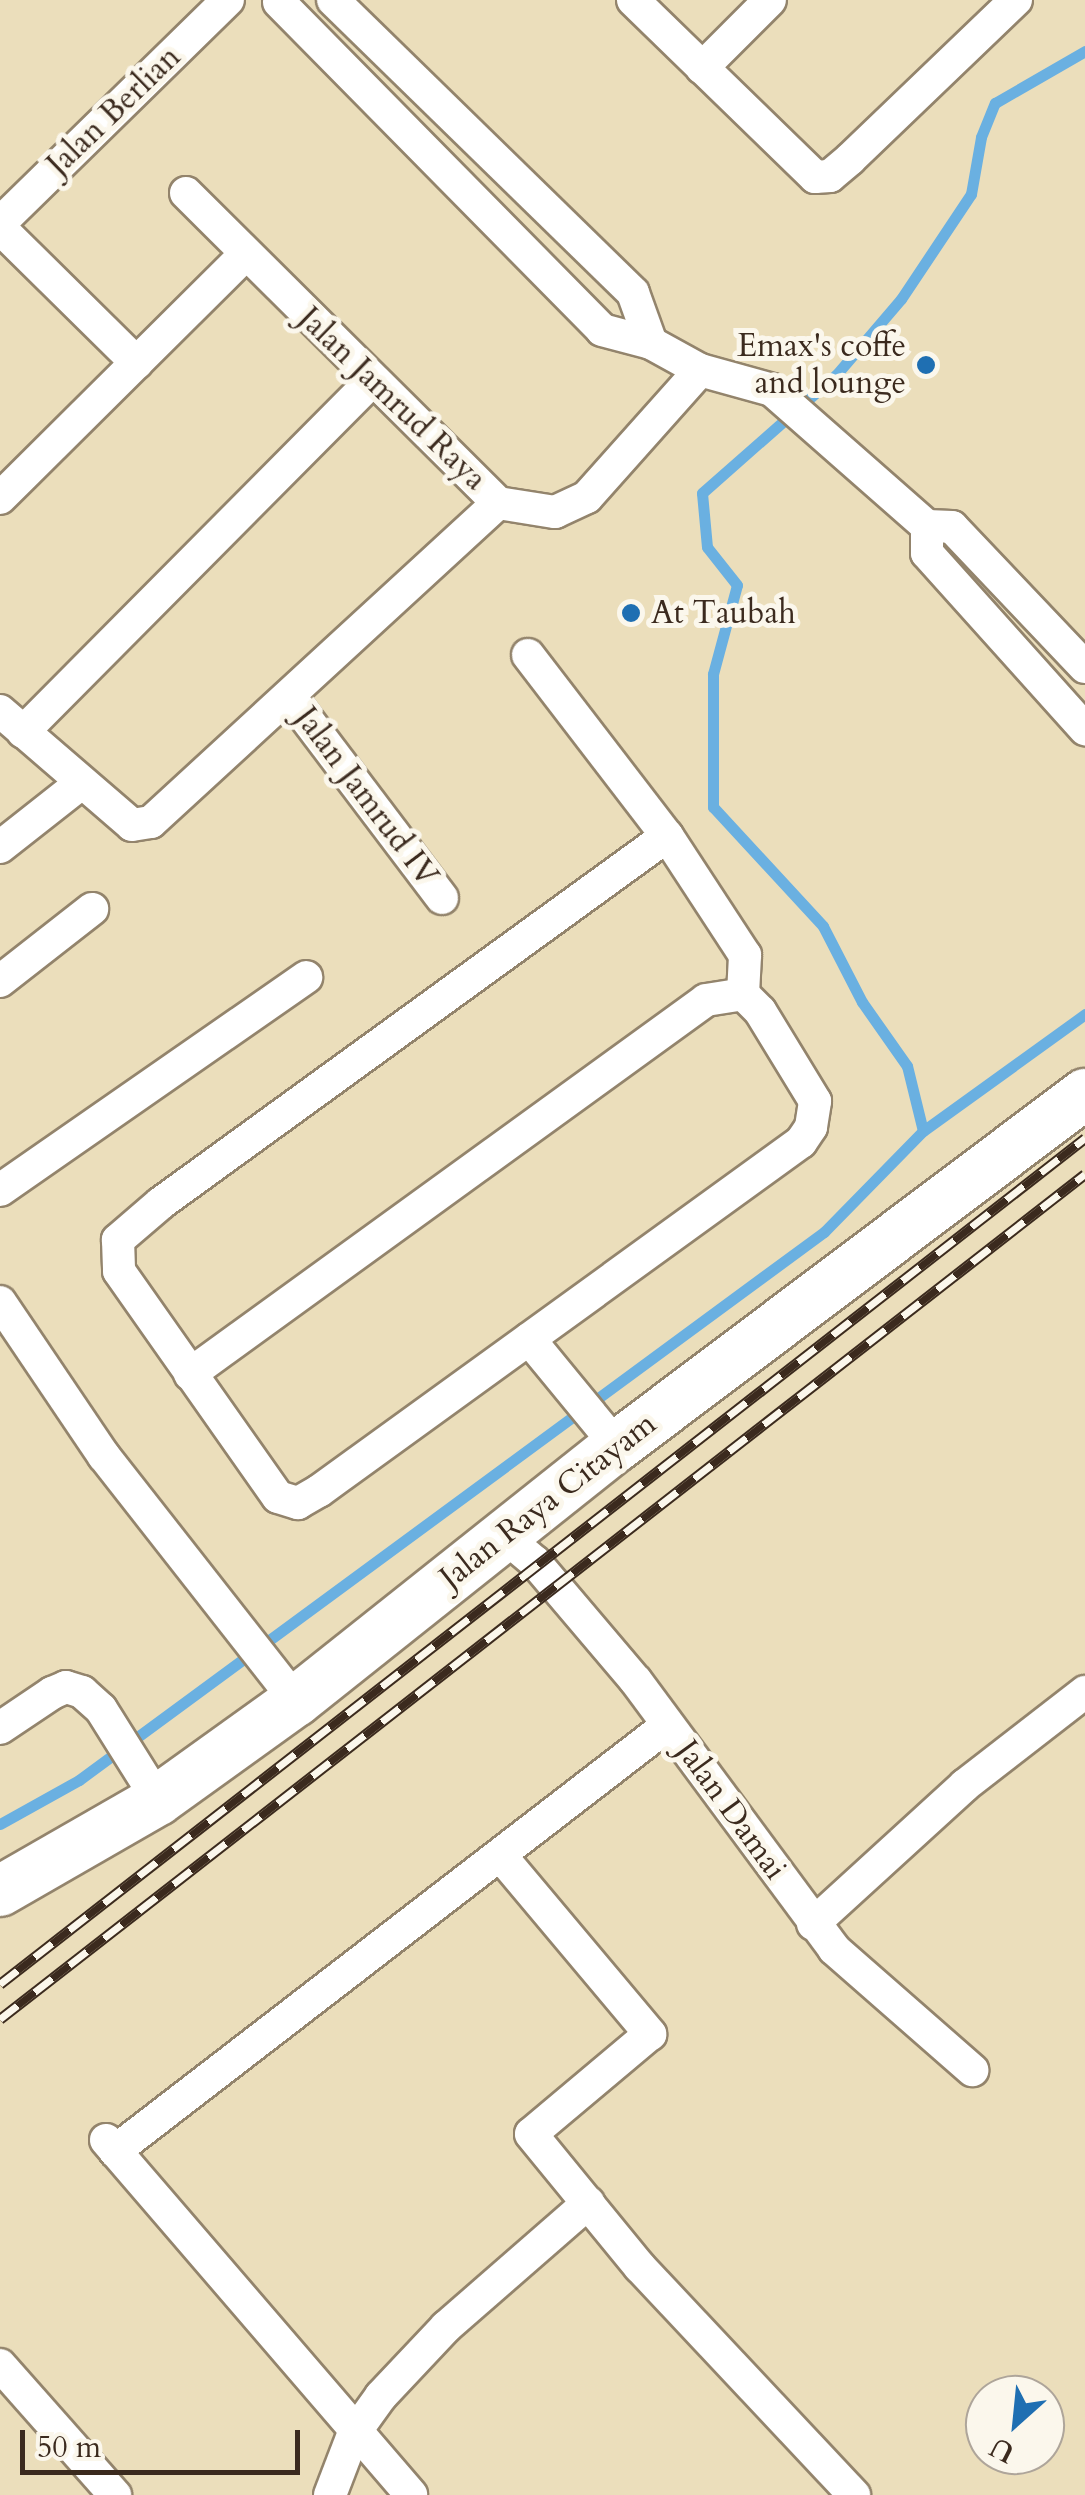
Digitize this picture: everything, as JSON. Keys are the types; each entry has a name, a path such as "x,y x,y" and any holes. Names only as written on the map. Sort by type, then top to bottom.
{"main road":[{"name":"Jalan Raya Citayam","path":"0,1891 147,1779 504,1536 606,1432 1085,1094"}],"street":[{"name":"Jalan Berlian","path":"0,225 228,0"},
{"path":"334,0 633,293 651,343"},
{"path":"634,0 816,177 830,176 1016,0"},
{"path":"702,68 770,0"},
{"path":"270,1 602,330 651,343 700,370 772,390 927,526 952,528 961,535 1085,667"},
{"name":"Jalan Jamrud Raya","path":"186,193 498,503 555,512 588,497 700,370"},
{"path":"0,225 137,363"},
{"path":"0,498 245,255"},
{"path":"372,381 12,721 80,784 132,824 150,822 498,503"},
{"path":"927,526 927,554 1085,729"},
{"path":"528,655 666,836 745,955 743,994 760,1011 815,1101 811,1128 801,1142 298,1504 278,1497 262,1480 119,1271 116,1254 129,1227 666,836"},
{"name":"Jalan Jamrud IV","path":"290,697 442,898"},
{"path":"0,847 80,784"},
{"path":"0,981 92,909"},
{"path":"0,1190 306,978"},
{"path":"190,1374 706,1000 743,994"},
{"path":"0,1302 104,1456 285,1686"},
{"path":"529,1339 606,1432"},
{"name":"Jalan Damai","path":"504,1536 535,1562 668,1725 813,1924 972,2070"},
{"path":"0,1728 66,1688 100,1709 147,1779"},
{"path":"813,1924 965,1785 1085,1692"},
{"path":"412,2495 353,2435 110,2146 668,1725"},
{"path":"500,1854 650,2034 531,2134 588,2203 854,2495"},
{"path":"330,2495 353,2435 446,2327 588,2203"},
{"path":"0,2365 116,2495"}],"waterway":[{"path":"923,1131 907,1066 862,1002 823,926 713,807 713,674 737,585 707,547 702,493 836,375 901,299 971,194 981,137 995,103 1085,51"},
{"path":"0,1824 79,1780 824,1232 923,1131 1085,1014"}],"railway":[{"path":"0,1984 1085,1138"},
{"path":"0,2019 1085,1174"}],"place":[{"name":"Emax's coffe and lounge","path":"926,365"},
{"name":"At Taubah","path":"631,613"}]}
